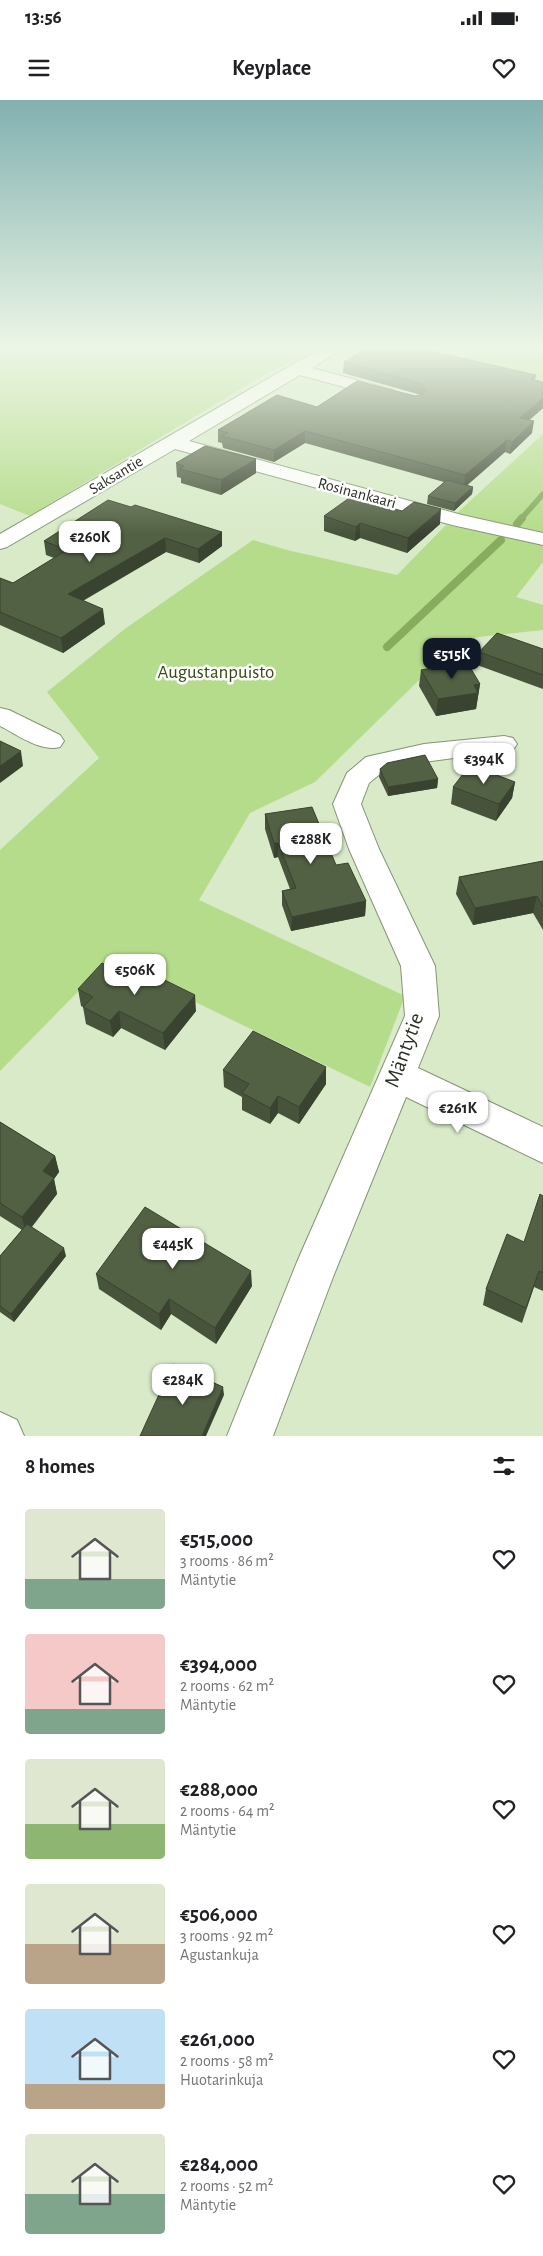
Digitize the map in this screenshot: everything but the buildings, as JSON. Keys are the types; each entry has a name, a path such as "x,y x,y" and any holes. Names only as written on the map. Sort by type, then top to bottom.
{"street":[{"name":"Saksantie","path":"0,543 228,409"},
{"name":"Rosinankaari","path":"172,442 459,521 543,539"},
{"path":"0,716 51,741"},
{"name":"Mäntytie","path":"250,1436 316,1269 422,1016 418,966 364,850 347,804 357,780 376,763 424,753 504,744"},
{"path":"397,1075 543,1146"}],"green space":[{"path":"0,409 207,409 30,516 0,504"},
{"path":"543,434 543,532 472,519 457,513"},
{"name":"Augustanpuisto","path":"446,525 543,544 543,562 516,597 543,605 543,630 461,639 315,782 250,813 199,900 405,996 370,1087 109,960 0,1071 0,850 99,758 47,692 126,628 253,540 287,550 397,575"}],"waterway":[{"path":"521,519 543,494"},
{"path":"517,524 522,518"},
{"path":"387,647 501,540"}]}
